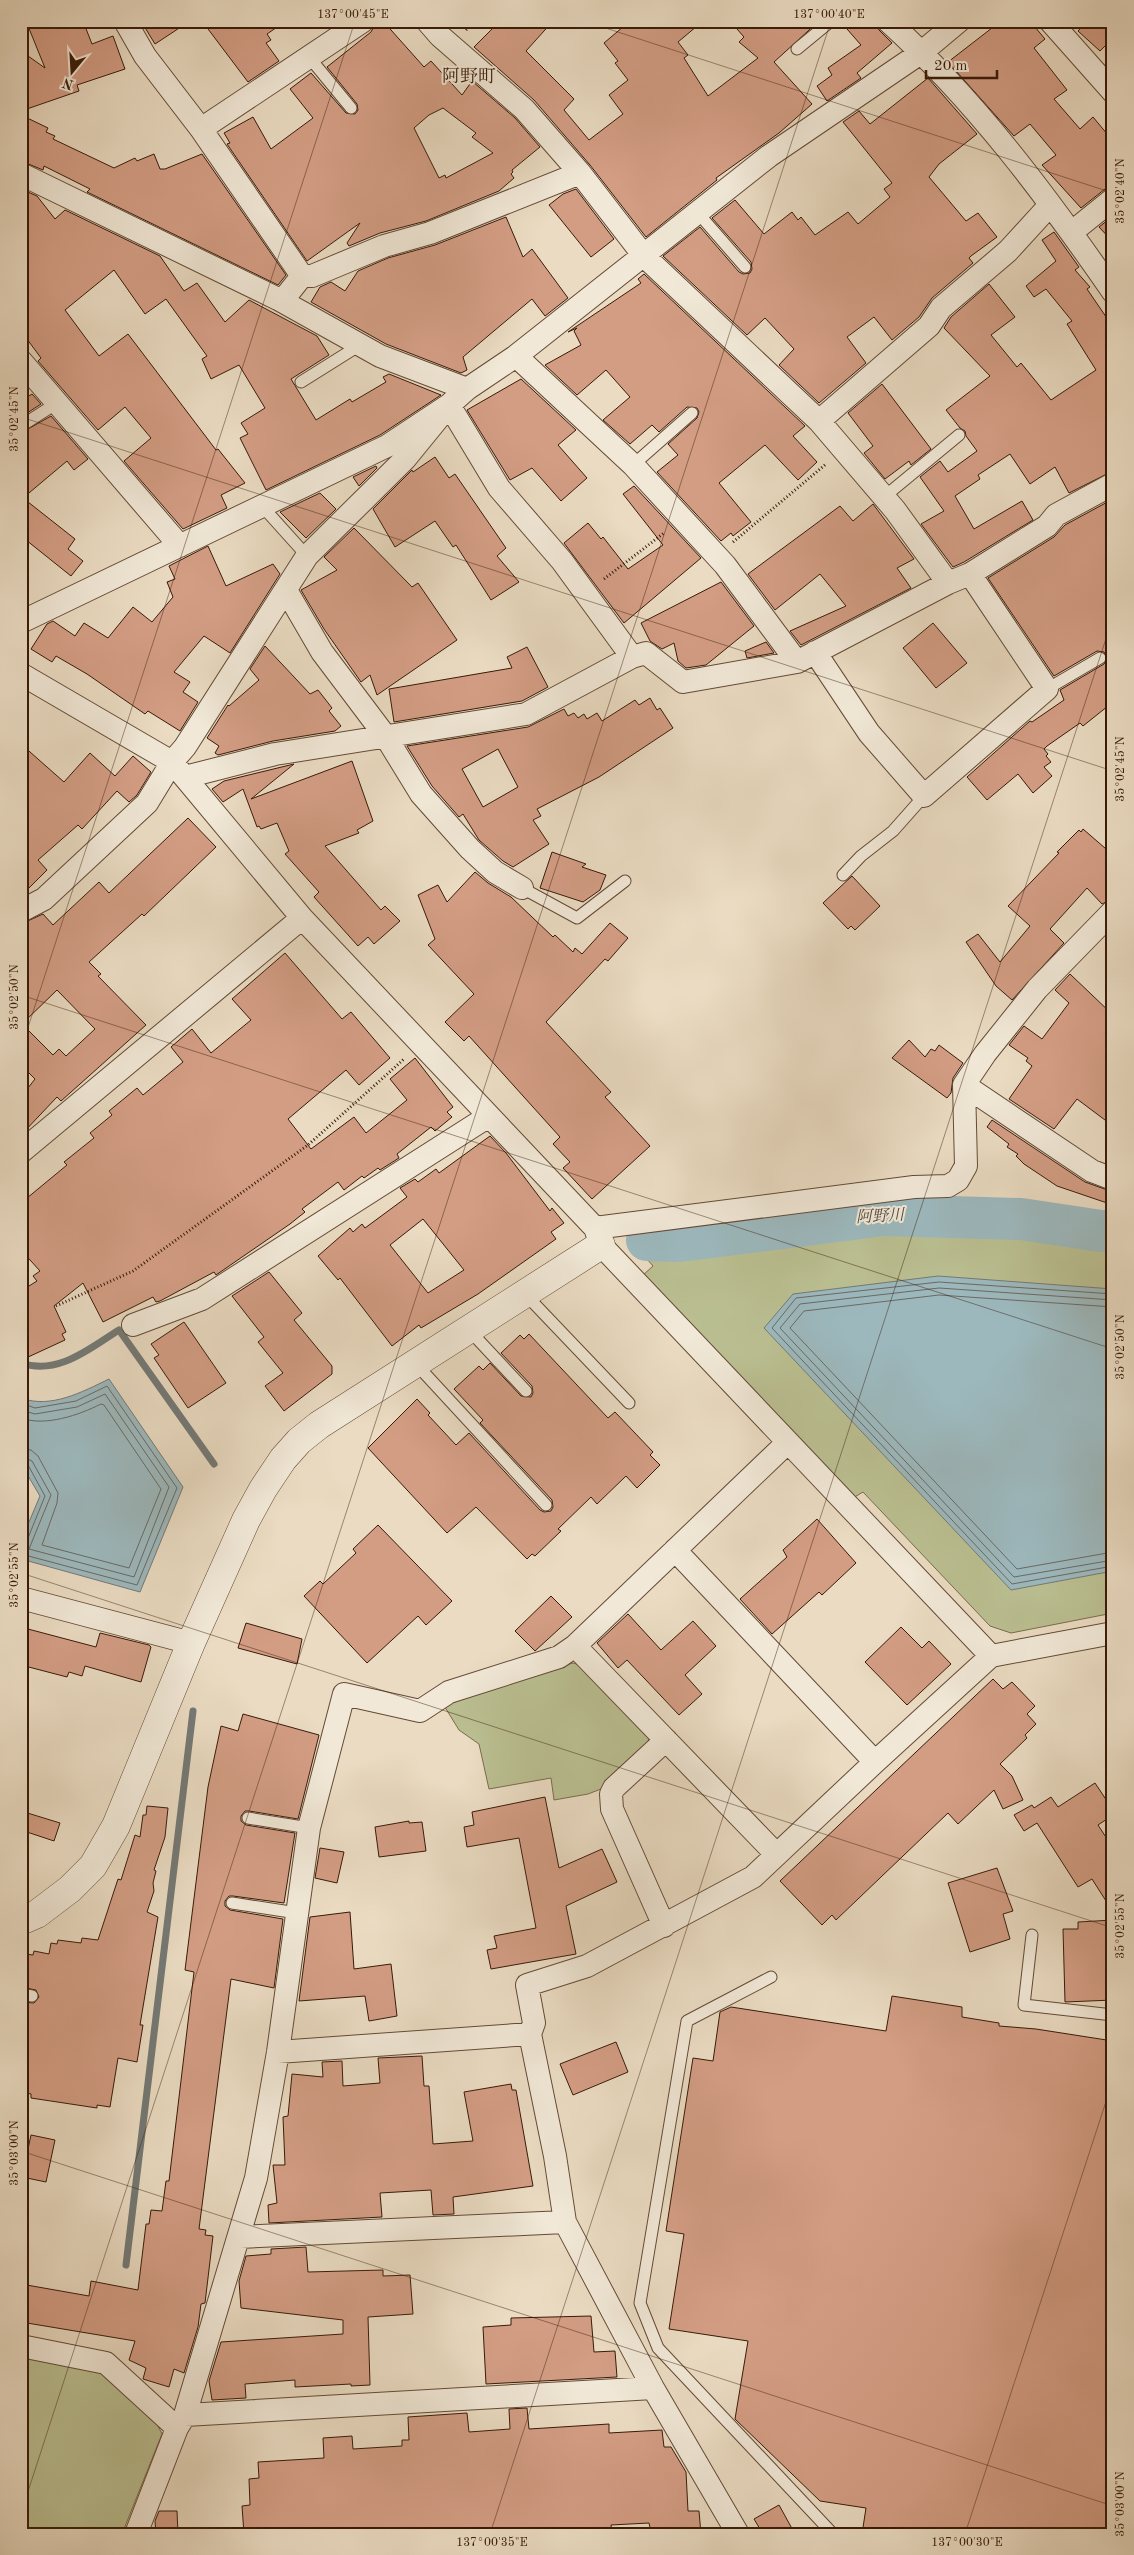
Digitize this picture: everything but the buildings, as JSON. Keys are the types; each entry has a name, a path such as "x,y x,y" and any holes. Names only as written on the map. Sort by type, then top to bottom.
{"street":[{"path":"125,21 144,56 201,128 302,276"},
{"path":"201,128 363,21"},
{"path":"427,21 440,36 524,109 580,173 644,256 819,421 884,497 948,583"},
{"path":"888,21 961,92 1072,232 1113,292"},
{"path":"21,622 387,446 449,405 467,389 516,356 769,156 922,52 958,21"},
{"path":"1050,21 1113,92"},
{"path":"302,276 312,276 384,246 430,233 580,173"},
{"path":"21,174 282,301 380,356 467,389"},
{"path":"1072,232 1113,199"},
{"path":"819,421 929,326 941,308 1008,251 1050,205"},
{"path":"282,301 302,276"},
{"path":"516,356 633,465 806,657 924,796 1047,689 970,574"},
{"path":"21,361 180,546"},
{"path":"21,912 44,899 147,803 179,770 186,747 307,556 405,459 449,405"},
{"path":"449,405 499,488 562,561 632,657"},
{"path":"179,770 526,714 632,657 646,653 683,682 806,657 948,583 970,574 1047,526 1056,515 1113,484"},
{"path":"286,590 322,652 386,737 421,794 470,849 496,872 522,888"},
{"path":"21,674 179,770 302,918 489,1116 788,1442 992,1656"},
{"path":"21,1921 37,1914 70,1889 93,1866 116,1826 191,1644 246,1520 263,1489 284,1459 300,1441 319,1425 524,1294 598,1236 914,1187 948,1186 958,1180 966,1166 964,1085 985,1054 1037,989 1113,911"},
{"path":"21,1152 302,918"},
{"path":"964,1085 1092,1171 1113,1179"},
{"path":"133,1325 202,1300 489,1116"},
{"path":"136,2534 181,2422 240,2237 256,2178 278,2052 309,1828 344,1694 420,1711 449,1692 559,1657 575,1646 788,1442"},
{"path":"675,1550 875,1762"},
{"path":"21,1598 191,1644"},
{"path":"738,2534 653,2388 565,2222 555,2156 530,2034 534,2023 528,1985 587,1966 754,1877 776,1854 875,1762 992,1656 1113,1633"},
{"path":"575,1646 776,1854"},
{"path":"664,1926 612,1809 611,1802 614,1788 666,1740"},
{"path":"278,2052 530,2034"},
{"path":"240,2237 565,2222"},
{"path":"21,2346 106,2363 181,2422 653,2388"}],"lane":[{"path":"798,49 831,21"},
{"path":"309,57 351,108"},
{"path":"698,213 745,267"},
{"path":"302,382 360,345"},
{"path":"21,426 57,403"},
{"path":"633,465 692,412"},
{"path":"884,497 959,435"},
{"path":"262,506 307,556"},
{"path":"1047,689 1100,658"},
{"path":"842,875 861,856 893,831 924,796"},
{"path":"522,888 577,918 625,881"},
{"path":"524,1294 629,1403"},
{"path":"468,1330 526,1390"},
{"path":"416,1364 546,1505"},
{"path":"248,1818 309,1828"},
{"path":"232,1903 297,1913"},
{"path":"1032,1935 1024,2005 1113,2015"},
{"path":"772,1977 687,2021 640,2303 658,2348 833,2534"}],"path":[{"path":"716,556 844,449"},
{"path":"586,594 682,518"},
{"path":"56,1306 133,1271 157,1254 308,1145 420,1044"}],"green space":[{"path":"896,1224 1113,1240 1113,1613 1011,1633 990,1626 863,1492 853,1498 642,1276 653,1266 646,1258"},
{"path":"573,1663 587,1667 649,1732 648,1746 601,1789 588,1794 554,1800 551,1778 489,1789 479,1744 459,1730 443,1704 463,1694"},
{"path":"21,2356 101,2371 157,2424 162,2434 122,2534 21,2534"}],"water":[{"path":"938,1276 1113,1289 1113,1571 1011,1590 764,1328 793,1294"},
{"path":"109,1379 183,1487 140,1592 21,1559 21,1541 40,1496 21,1464 21,1398 44,1402 66,1398"}],"waterway":[{"name":"阿野川","path":"647,1240 679,1241 884,1215 1021,1219 1101,1231 1113,1231"},
{"path":"21,1363 35,1366 61,1363 85,1352 119,1330 214,1464"},
{"path":"126,2265 193,1711"}],"district":[{"name":"阿野町","path":"469,77"}]}
